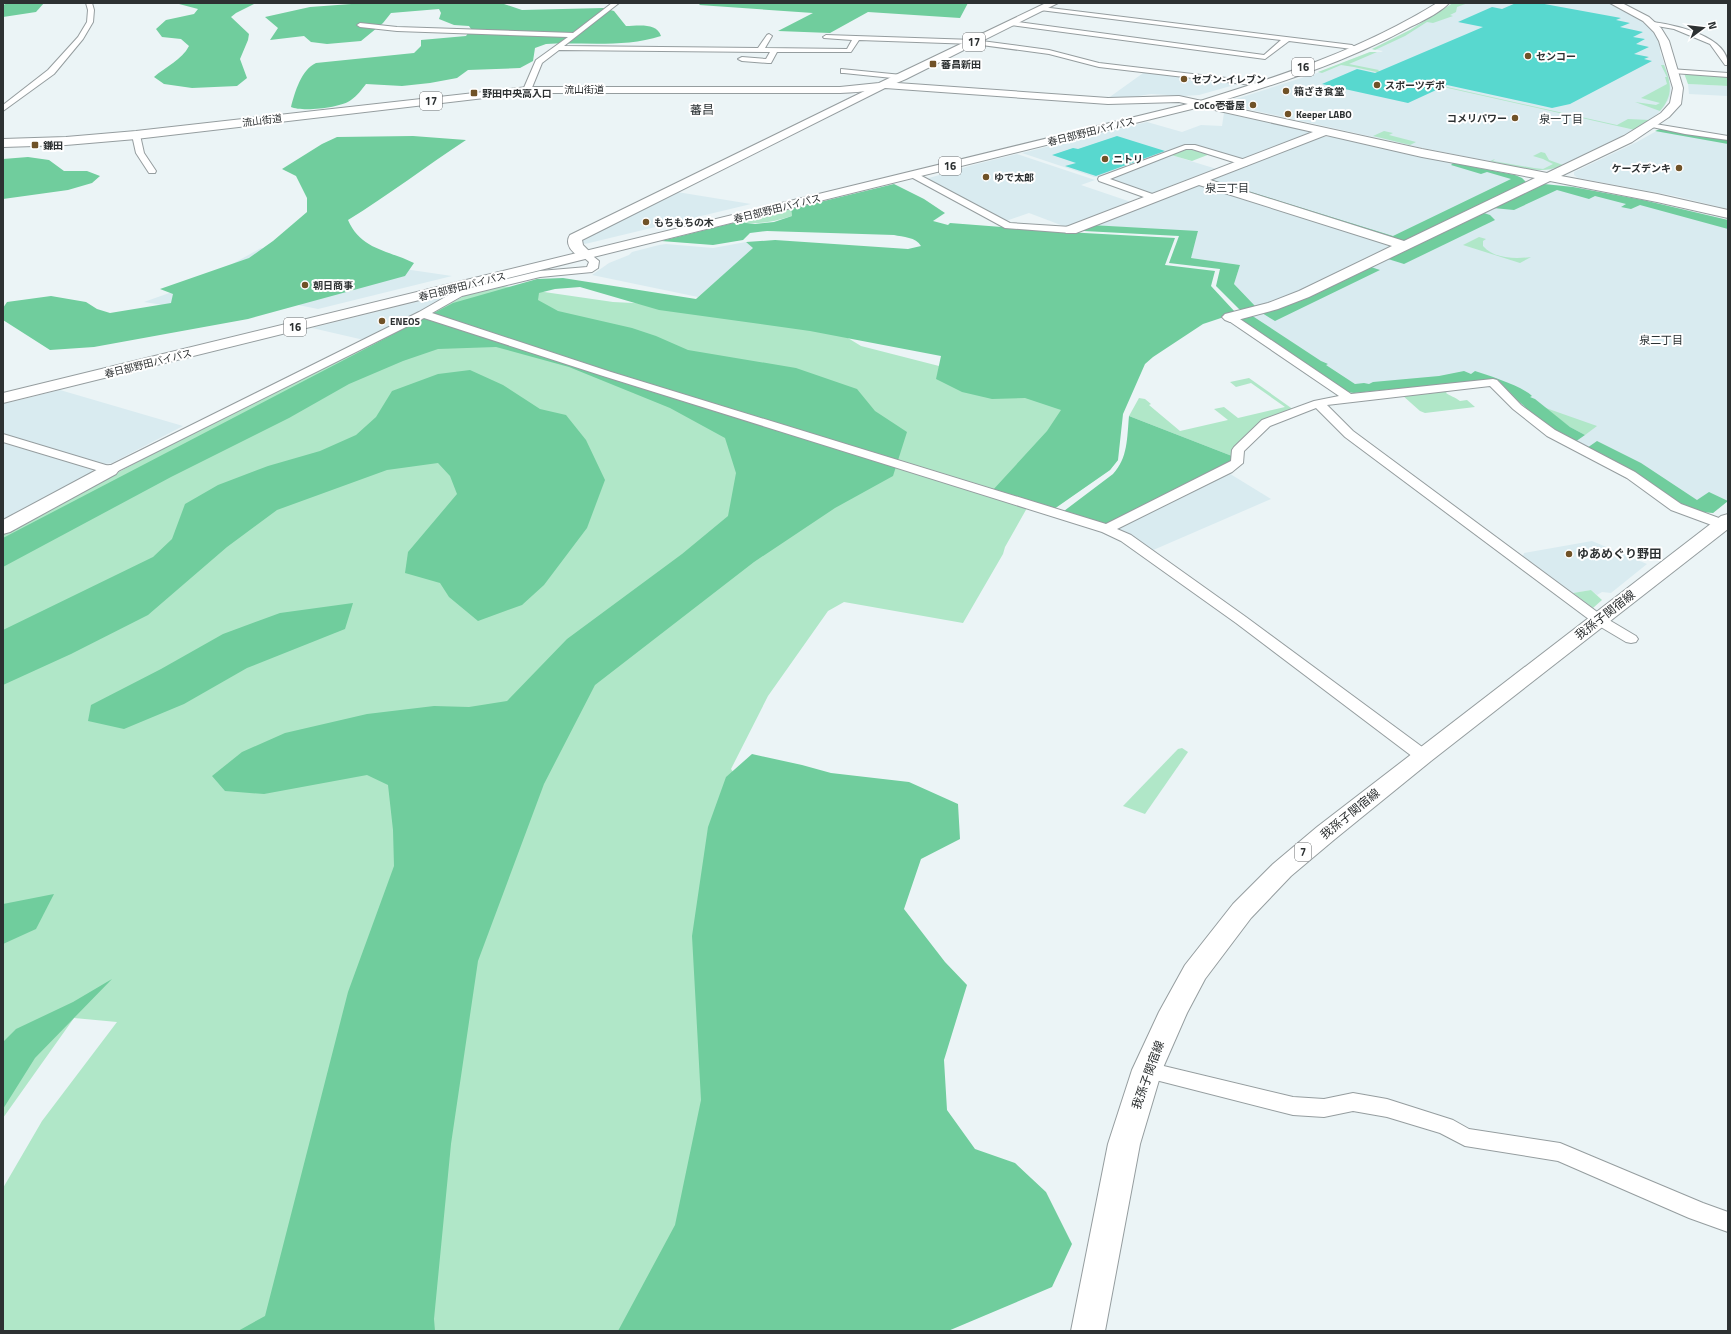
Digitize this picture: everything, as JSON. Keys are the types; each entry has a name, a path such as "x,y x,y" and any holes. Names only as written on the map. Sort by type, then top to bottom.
{"main road":[{"name":"流山街道","path":"3,143 66,141 136,135 527,90 833,90 871,88 902,77 1026,16 1042,13 1053,3"},
{"name":"春日部野田バイパス","path":"3,398 583,253 1199,102 1300,68 1352,48 1433,3"},
{"name":"春日部野田バイパス","path":"3,391 914,175 1199,102 1310,70 1373,44 1420,19 1444,3"},
{"path":"1230,317 1291,300 1628,139 1652,125 1665,115 1677,98 1678,84 1661,34 1653,24 1638,14 1615,3"},
{"path":"583,253 574,244 575,238 882,85 1108,101 1130,101 1161,98 1199,102 1454,159 1672,200 1728,214"},
{"path":"1070,230 1327,131"},
{"path":"1199,181 1405,246"},
{"path":"3,528 110,470"},
{"name":"我孫子関宿線","path":"1088,1331 1124,1144 1147,1070 1173,1012 1195,972 1242,910 1282,870 1423,756 1725,522"}],"street":[{"path":"3,109 52,72 80,38 90,22 91,10 89,3"},
{"path":"527,90 539,62 616,3"},
{"path":"1042,13 1352,48"},
{"path":"1011,23 1265,57 1286,40"},
{"path":"360,24 405,29 575,35"},
{"path":"1653,24 1675,27 1712,43 1716,46 1728,63"},
{"path":"760,50 769,36"},
{"path":"826,37 974,42 1049,52 1099,65 1252,83"},
{"path":"842,60 857,38"},
{"path":"1716,46 1725,47"},
{"path":"1268,47 1276,48"},
{"path":"557,48 849,51"},
{"path":"735,50 733,59 768,61 775,50"},
{"path":"1673,70 1728,75"},
{"path":"844,71 902,77"},
{"path":"1652,125 1685,132 1728,138"},
{"path":"136,135 140,153 152,171"},
{"path":"1155,198 1102,179 1185,147 1192,147 1246,163"},
{"path":"914,175 1008,226 1070,230"},
{"path":"3,438 110,470 423,314 458,294 540,274 589,270 593,268 594,261 583,253"},
{"path":"423,314 607,374 1106,529 1126,538 1423,756"},
{"path":"1230,317 1349,398"},
{"path":"1106,529 1228,469 1237,463 1238,450 1266,423 1318,403 1349,398 1494,382 1517,407 1551,433 1631,475 1676,507 1725,522"},
{"path":"1318,403 1349,434 1599,620 1631,639"},
{"path":"1147,1070 1293,1106 1324,1108 1353,1102 1387,1108 1446,1126 1465,1137 1560,1152 1697,1211 1728,1222"}],"shaded area":[{"path":"1453,3 1611,3 1625,10 1653,29 1661,46 1660,52 1668,74 1671,88 1670,97 1664,107 1647,122 1610,143 1553,170 1529,169 1418,147 1247,109 1235,102 1236,99 1317,73 1370,52 1381,52 1383,51 1372,49 1410,30"},
{"path":"1146,71 1241,83 1199,95 1184,96 1151,94 1107,99"},
{"path":"1688,84 1728,86 1728,96 1689,94"},
{"path":"1224,113 1308,131 1311,135 1246,160 1240,160 1188,144 1098,177 1094,177 1022,153 1147,122 1182,132 1201,125 1222,126"},
{"path":"1660,129 1728,140 1728,209 1675,196 1578,178 1574,175 1574,172 1637,142"},
{"path":"1321,137 1333,137 1515,175 1522,178 1526,182 1408,241 1212,180"},
{"path":"1017,154 1095,180 1081,185 1134,203 1066,227 1029,213 1006,221 928,179 973,165"},
{"path":"1171,155 1220,170 1155,195 1107,178"},
{"path":"1544,184 1573,187 1643,200 1728,220 1728,501 1713,513 1555,431 1521,405 1497,379 1354,393 1240,318 1301,300 1326,289"},
{"path":"1197,186 1206,186 1389,244 1392,248 1292,295 1256,307 1234,284 1240,265 1190,258 1198,232 1091,225"},
{"path":"677,192 751,204 585,244 582,242 581,239"},
{"path":"746,242 754,248 698,297 592,275 609,263 629,255 632,252 659,245 666,244 713,248"},
{"path":"261,248 452,276 318,309 212,288 169,306 144,302 200,282"},
{"path":"457,292 364,340 312,328"},
{"path":"60,390 183,426 112,463 105,464 3,435 3,404"},
{"path":"3,443 92,469 92,473 3,522"},
{"path":"1227,472 1271,499 1151,551 1114,527"},
{"path":"1592,541 1647,564 1611,593 1602,592 1597,595 1591,590 1573,593 1523,556 1524,553"}],"green space":[{"path":"8,3 44,3 36,12 3,17 3,5"},
{"path":"179,3 256,3 231,17 249,34 240,59 247,78 237,86 192,88 164,84 154,77 178,59 189,46 181,39 162,37 156,29 166,20 194,14 198,9"},
{"path":"365,3 501,3 522,10 603,8 614,11 626,26 641,25 651,27 659,32 661,36 633,42 604,44 546,44 535,48 533,61 520,68 468,70 457,78 402,86 366,84 346,103 331,107 312,109 291,107 299,82 306,71 316,63 414,53 421,46 421,40 466,36 471,29 469,26 454,25 439,19 441,13 439,9 391,13 383,23 361,41 327,44 311,42 304,36 270,40 278,28 265,17 310,7"},
{"path":"701,3 968,3 960,18 868,12 830,33 778,31 813,13 699,5"},
{"path":"1453,3 1468,3 1457,7 1456,12 1450,15 1453,16 1433,23 1427,22 1405,36 1375,50 1372,49 1410,30"},
{"path":"1370,52 1377,52 1349,64 1617,125 1628,119 1650,120 1635,130 1354,67 1341,65 1322,73 1318,72"},
{"path":"1661,65 1664,65 1670,83 1670,89 1668,100 1660,111 1635,102 1656,105 1660,103 1641,98 1667,84 1665,77 1667,77"},
{"path":"1684,73 1728,76 1728,86 1688,84"},
{"path":"1660,129 1728,140 1728,144 1655,131"},
{"path":"1384,131 1393,133 1389,135 1416,142 1410,145 1373,136"},
{"path":"413,136 466,140 348,220 360,238 376,248 414,263 405,276 248,319 94,347 50,350 3,320 3,308 7,302 51,296 86,302 97,309 110,313 171,303 173,294 160,289 249,258 273,241 307,212 307,198 296,176 282,169 322,144 337,137"},
{"path":"1188,149 1210,154 1192,161 1171,155"},
{"path":"1541,152 1545,153 1549,160 1563,165 1546,170 1536,170 1490,161 1495,159 1493,161 1543,169 1553,164 1533,156"},
{"path":"28,157 49,160 64,171 87,171 100,176 92,183 68,190 3,199 3,159"},
{"path":"1453,163 1515,175 1522,178 1526,182 1408,241 1396,241 1214,184 1212,180 1393,236 1511,179 1487,172 1481,174 1451,165"},
{"path":"894,184 924,199 945,213 933,221 948,225 950,223 1066,232 1175,238 1165,265 1215,271 1211,286 1236,313 1203,324 1153,357 1145,364 1123,414 1118,460 1110,470 1054,509 992,491 1047,431 1061,410 1025,398 992,399 962,392 936,379 941,356 810,331 659,310 580,287 555,289 539,293 538,300 558,311 632,328 656,336 688,350 796,368 857,389 875,411 907,432 893,476 835,508 754,562 595,685 544,784 478,961 451,1144 434,1319 435,1331 238,1331 265,1316 348,992 394,866 393,830 388,785 367,775 264,794 225,791 212,776 242,752 285,733 367,714 434,706 469,707 507,701 567,639 682,554 728,516 736,473 725,438 670,408 569,367 496,347 438,349 403,361 349,384 289,418 171,477 3,567 3,538 453,303 537,279 563,278 696,299 753,248 746,242 775,240 908,249 921,246 913,239 894,235 767,231 750,233 743,240 713,245 661,241 737,222 755,224 774,222 792,216 791,209"},
{"path":"1544,184 1573,187 1643,200 1728,220 1728,229 1640,205 1631,209 1621,207 1626,204 1595,196 1589,199 1557,190 1514,210 1493,208"},
{"path":"791,209 792,216 778,220 758,223 737,222"},
{"path":"1484,213 1490,215 1495,220 1404,264 1388,259"},
{"path":"1091,225 1198,231 1191,258 1240,265 1234,284 1256,307 1245,310 1239,309 1216,286 1220,269 1169,263 1179,236 1084,231 1083,229"},
{"path":"1479,237 1486,239 1483,241 1483,246 1499,256 1512,258 1531,257 1520,263 1463,245"},
{"path":"1371,267 1380,270 1275,321 1262,313 1301,300"},
{"path":"503,286 613,302 653,304 843,335 861,346 1091,405 1118,460 1110,470 1054,509 436,316 432,313 464,296"},
{"path":"1249,316 1254,317 1321,361 1328,364 1326,365 1355,384 1369,384 1373,382 1439,376 1464,371 1471,374 1475,371 1497,379 1354,393 1346,392 1240,320 1240,318"},
{"path":"421,318 1027,508 1005,547 1003,554 963,623 844,602 828,611 768,696 731,769 736,776 733,1331 3,1331 3,1188 42,1121 117,1022 74,1018 3,1118 3,534 201,428"},
{"path":"470,370 503,385 540,409 566,415 586,440 605,480 587,528 544,585 522,605 478,621 449,597 440,583 405,573 408,552 457,494 450,476 438,463 387,470 277,510 227,547 148,615 71,654 3,685 3,630 153,557 172,539 185,504 218,485 268,466 320,451 356,435 376,417 392,391 438,374"},
{"path":"1249,378 1294,410 1263,422 1232,456 1129,416 1139,398 1145,399 1151,404 1149,405 1180,431 1228,420 1214,409 1224,407 1238,418 1285,407 1251,383 1236,387 1230,382"},
{"path":"1497,379 1527,392 1532,396 1530,397 1535,399 1570,427 1585,435 1575,442 1553,429 1524,406"},
{"path":"1448,390 1446,393 1460,401 1467,400 1475,407 1425,413 1420,411 1402,395"},
{"path":"1543,407 1597,426 1585,435 1570,427"},
{"path":"1129,416 1232,456 1232,460 1228,466 1109,526 1064,511 1113,474 1118,468 1122,461 1126,447"},
{"path":"1597,441 1641,463 1697,500 1709,492 1728,501 1713,513 1701,512 1682,505 1587,448"},
{"path":"1591,590 1602,600 1593,608 1573,593"},
{"path":"353,603 345,629 247,668 184,704 124,729 88,721 91,705 161,669 223,634 280,613"},
{"path":"1182,748 1188,752 1145,814 1123,806 1178,749"},
{"path":"752,754 831,773 909,782 958,804 960,839 921,859 904,909 945,962 967,985 944,1060 947,1110 975,1149 1015,1163 1046,1192 1072,1244 1052,1287 948,1331 618,1331 675,1225 701,1100 692,936 708,827 726,777"},
{"path":"54,894 36,929 3,944 3,904"},
{"path":"112,979 35,1058 3,1109 3,1042 16,1029 73,1002"}],"building":[{"name":"センコー","path":"1516,3 1539,3 1621,18 1616,20 1630,23 1620,27 1643,32 1633,37 1645,39 1636,44 1649,47 1634,54 1649,57 1644,59 1652,61 1570,104 1552,108 1447,85 1408,103 1322,84 1357,69 1375,73 1483,27 1458,22 1492,7 1502,9"},
{"name":"ニトリ","path":"1117,136 1165,151 1096,176 1065,166 1076,163 1052,155 1073,148 1078,149"}],"place":[{"name":"センコー","path":"1528,56"},
{"name":"蕃昌新田","path":"933,64"},
{"name":"セブン-イレブン","path":"1184,79"},
{"name":"スポーツデポ","path":"1377,85"},
{"name":"箱ざき食堂","path":"1286,91"},
{"name":"野田中央高入口","path":"474,93"},
{"name":"CoCo壱番屋","path":"1253,105"},
{"name":"Keeper LABO","path":"1288,114"},
{"name":"コメリパワー","path":"1515,118"},
{"name":"鎌田","path":"35,145"},
{"name":"ニトリ","path":"1105,159"},
{"name":"ケーズデンキ","path":"1679,168"},
{"name":"ゆで太郎","path":"986,177"},
{"name":"もちもちの木","path":"646,222"},
{"name":"朝日商事","path":"305,285"},
{"name":"ENEOS","path":"382,321"},
{"name":"ゆあめぐり野田","path":"1569,554"}],"district":[{"name":"蕃昌","path":"702,110"},
{"name":"泉一丁目","path":"1561,119"},
{"name":"泉三丁目","path":"1227,188"},
{"name":"泉二丁目","path":"1661,340"}]}
